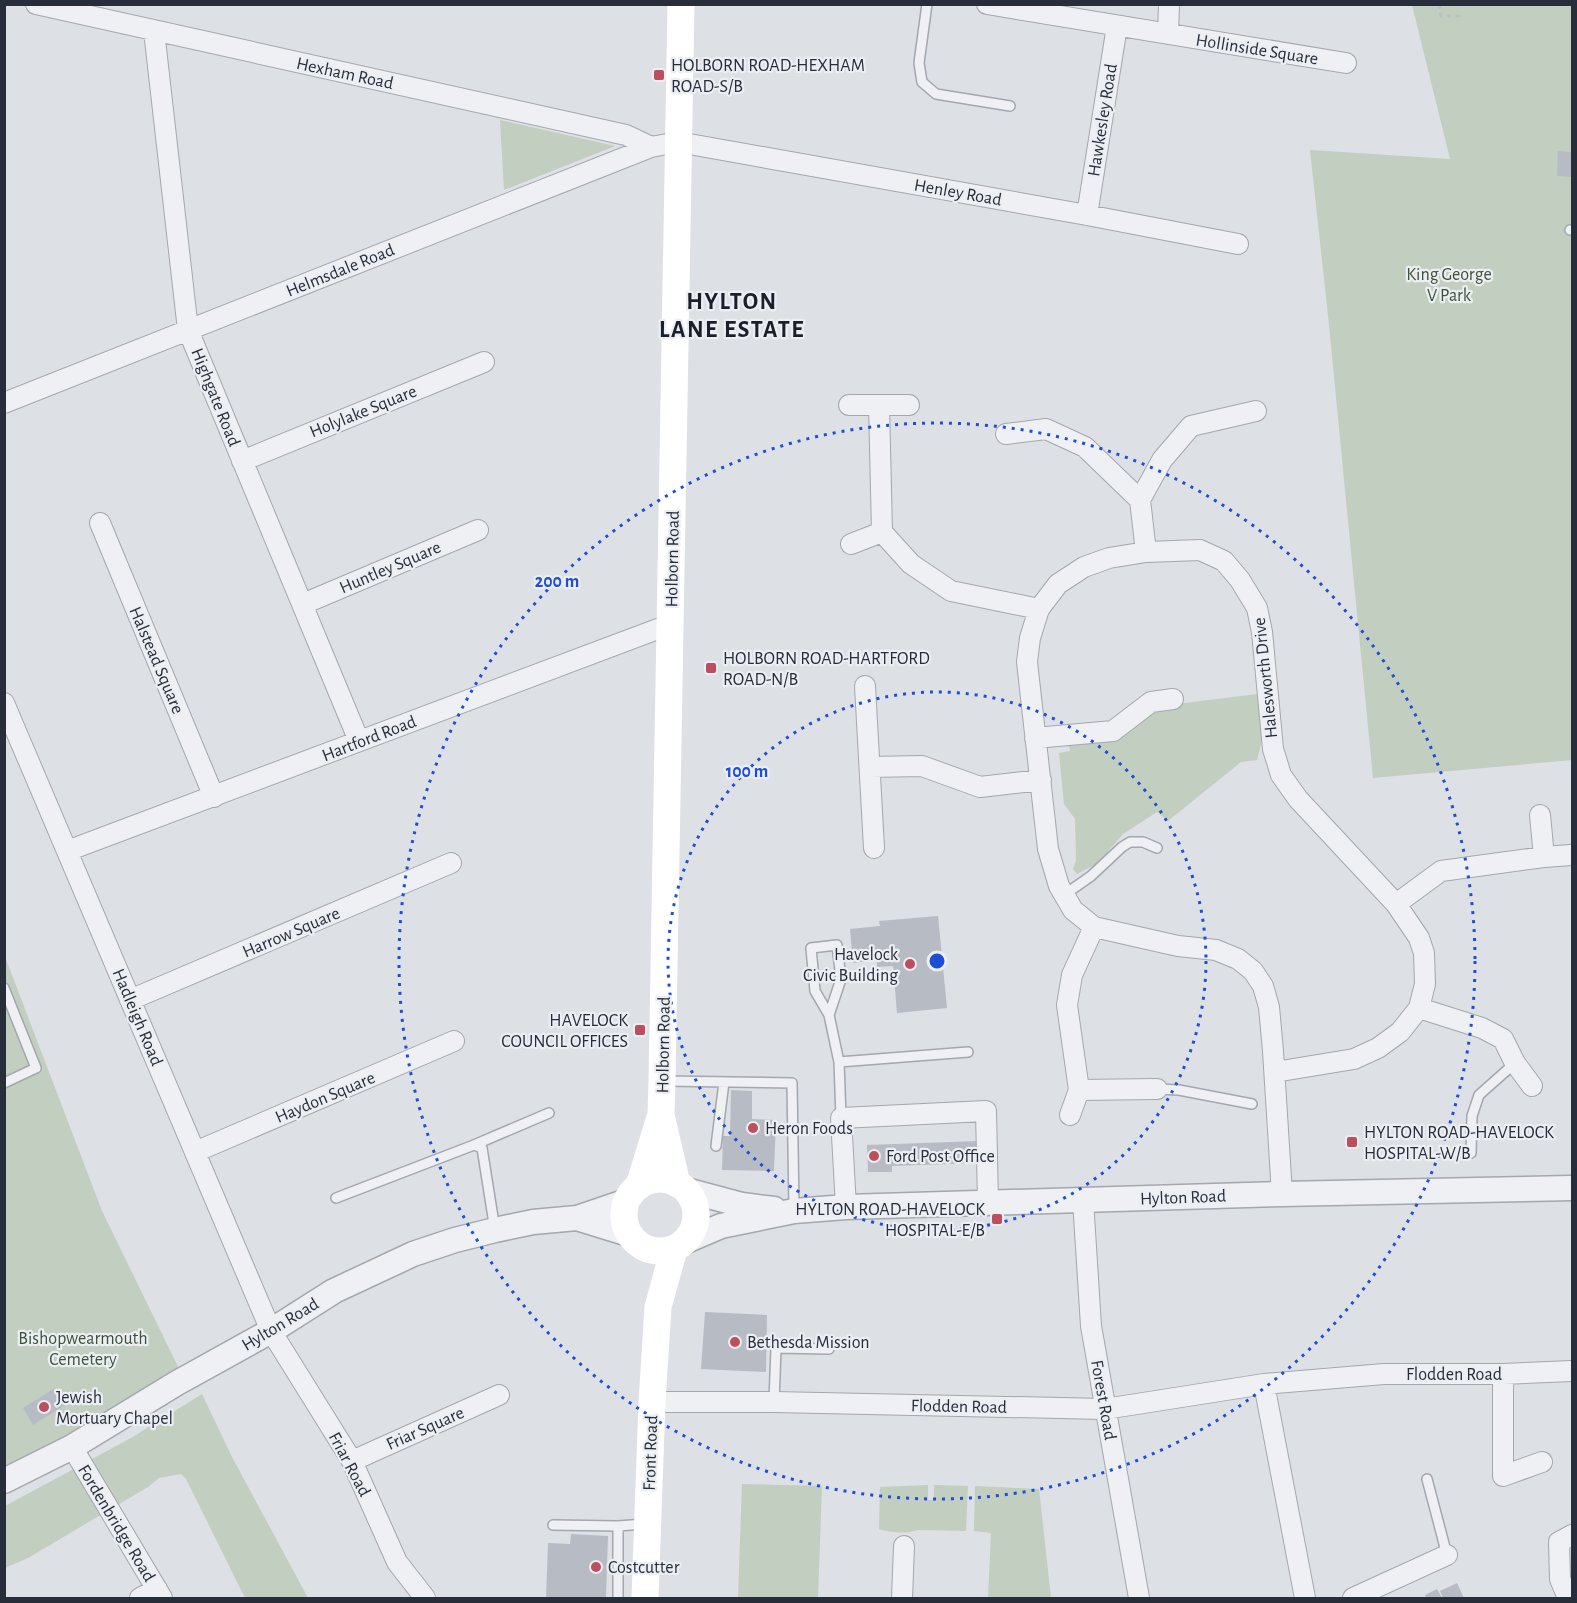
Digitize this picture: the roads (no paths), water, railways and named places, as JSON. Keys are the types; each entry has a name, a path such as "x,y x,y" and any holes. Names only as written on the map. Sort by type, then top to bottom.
{"main road":[{"name":"Holborn Road","path":"633,1193 661,1114 681,4"},
{"name":"Holborn Road","path":"661,1114 682,1187"},
{"path":"651,1180 665,1180 682,1187 694,1202 696,1216 694,1230 680,1245 658,1251 636,1240 625,1223 624,1212 633,1193 651,1180"},
{"name":"Front Road","path":"636,1240 658,1307"},
{"name":"Front Road","path":"645,1599 651,1402 658,1307 680,1245"}],"street":[{"name":"Hexham Road","path":"36,4 626,135 651,147"},
{"name":"Hollinside Square","path":"987,4 1346,63"},
{"path":"1168,34 1169,4"},
{"name":"Hawkesley Road","path":"1088,215 1117,26"},
{"name":"Highgate Road","path":"154,31 188,330 360,741"},
{"name":"Helmsdale Road","path":"4,403 651,147 678,142"},
{"name":"Henley Road","path":"678,142 1238,244"},
{"name":"Holylake Square","path":"242,461 484,362"},
{"path":"849,405 909,405"},
{"path":"879,405 882,532 910,564 951,591 1039,609"},
{"path":"1146,552 1140,500 1162,460 1191,426 1256,411"},
{"path":"1006,434 1046,429 1085,447 1140,500"},
{"name":"Halstead Square","path":"100,523 214,797"},
{"name":"Huntley Square","path":"303,604 478,530"},
{"path":"850,544 882,532"},
{"name":"Halesworth Drive","path":"1275,1072 1354,1059 1378,1048 1400,1032 1419,1008 1425,984 1424,952 1419,938 1396,904 1298,799 1281,775 1273,749 1262,632 1257,608 1240,580 1224,561 1200,550 1146,552 1109,558 1084,567 1058,584 1039,609 1030,638 1027,662 1048,849 1064,895 1073,910 1094,927 1178,946 1216,950 1238,958 1253,971 1263,986 1269,1007 1282,1194"},
{"name":"Hartford Road","path":"67,851 671,624"},
{"path":"865,686 874,849"},
{"path":"1035,738 1113,731 1151,702 1173,699"},
{"name":"Hadleigh Road","path":"4,703 271,1331"},
{"path":"870,767 922,766 980,787 1041,780"},
{"path":"1540,815 1544,857"},
{"path":"1396,904 1441,871 1571,855"},
{"name":"Harrow Square","path":"130,1000 451,863"},
{"path":"1070,1115 1079,1090 1067,1005 1072,975 1094,927"},
{"path":"1419,1008 1482,1028 1503,1038 1515,1064 1532,1086"},
{"name":"Haydon Square","path":"195,1152 454,1041"},
{"path":"1079,1090 1157,1089"},
{"path":"846,1208 842,1118 986,1111 988,1202"},
{"name":"Hylton Road","path":"682,1187 742,1204 794,1211"},
{"name":"Hylton Road","path":"680,1245 722,1226 794,1211 988,1202 1572,1188"},
{"name":"Hylton Road","path":"4,1481 72,1447 177,1383 271,1331 333,1291 413,1254 495,1230 533,1222 577,1218 633,1193"},
{"name":"Forest Road","path":"1083,1200 1091,1326 1139,1599"},
{"name":"Hylton Road","path":"577,1218 636,1240"},
{"name":"Friar Road","path":"271,1331 352,1461 397,1562 425,1599"},
{"name":"Flodden Road","path":"651,1402 774,1402 1105,1409 1264,1384 1384,1374 1503,1374 1572,1371"},
{"path":"1503,1374 1503,1476 1542,1462"},
{"path":"1264,1384 1305,1599"},
{"name":"Friar Square","path":"352,1461 499,1395"},
{"name":"Fordenbridge Road","path":"72,1447 153,1595"},
{"path":"1568,1599 1560,1579 1559,1542 1572,1535"},
{"path":"902,1599 904,1546"},
{"path":"1353,1599 1447,1555"}],"lane":[{"path":"927,4 919,63 922,82 936,94 1010,106"},
{"path":"1064,895 1130,842 1143,842 1157,848"},
{"path":"829,1015 841,979 837,945 811,948 815,990 829,1015 838,1062 842,1118"},
{"path":"4,988 36,1068 4,1083"},
{"path":"838,1062 968,1052"},
{"path":"1471,1153 1472,1116 1479,1095 1515,1064"},
{"path":"662,1081 792,1083 794,1211"},
{"path":"716,1146 724,1082"},
{"path":"1157,1089 1179,1090 1252,1104"},
{"path":"336,1198 474,1145 549,1113"},
{"path":"474,1145 482,1148 495,1230"},
{"path":"774,1402 776,1348 829,1349"},
{"path":"1427,1479 1447,1555"},
{"path":"553,1525 618,1526 647,1523"},
{"path":"618,1526 618,1599"}],"place":[{"name":"HOLBORN ROAD-HEXHAM ROAD-S/B","path":"659,75"},
{"name":"HOLBORN ROAD-HARTFORD ROAD-N/B","path":"711,668"},
{"name":"Havelock Civic Building","path":"910,964"},
{"name":"HAVELOCK COUNCIL OFFICES","path":"640,1030"},
{"name":"Heron Foods","path":"753,1128"},
{"name":"HYLTON ROAD-HAVELOCK HOSPITAL-W/B","path":"1352,1142"},
{"name":"Ford Post Office","path":"874,1156"},
{"name":"HYLTON ROAD-HAVELOCK HOSPITAL-E/B","path":"997,1219"},
{"name":"Bethesda Mission","path":"735,1342"},
{"name":"Jewish Mortuary Chapel","path":"44,1407"},
{"name":"Costcutter","path":"596,1567"}],"district":[{"name":"HYLTON LANE ESTATE","path":"732,315"}],"park label":[{"name":"King George V Park","path":"1449,284"},
{"name":"Bishopwearmouth Cemetery","path":"83,1348"}]}
